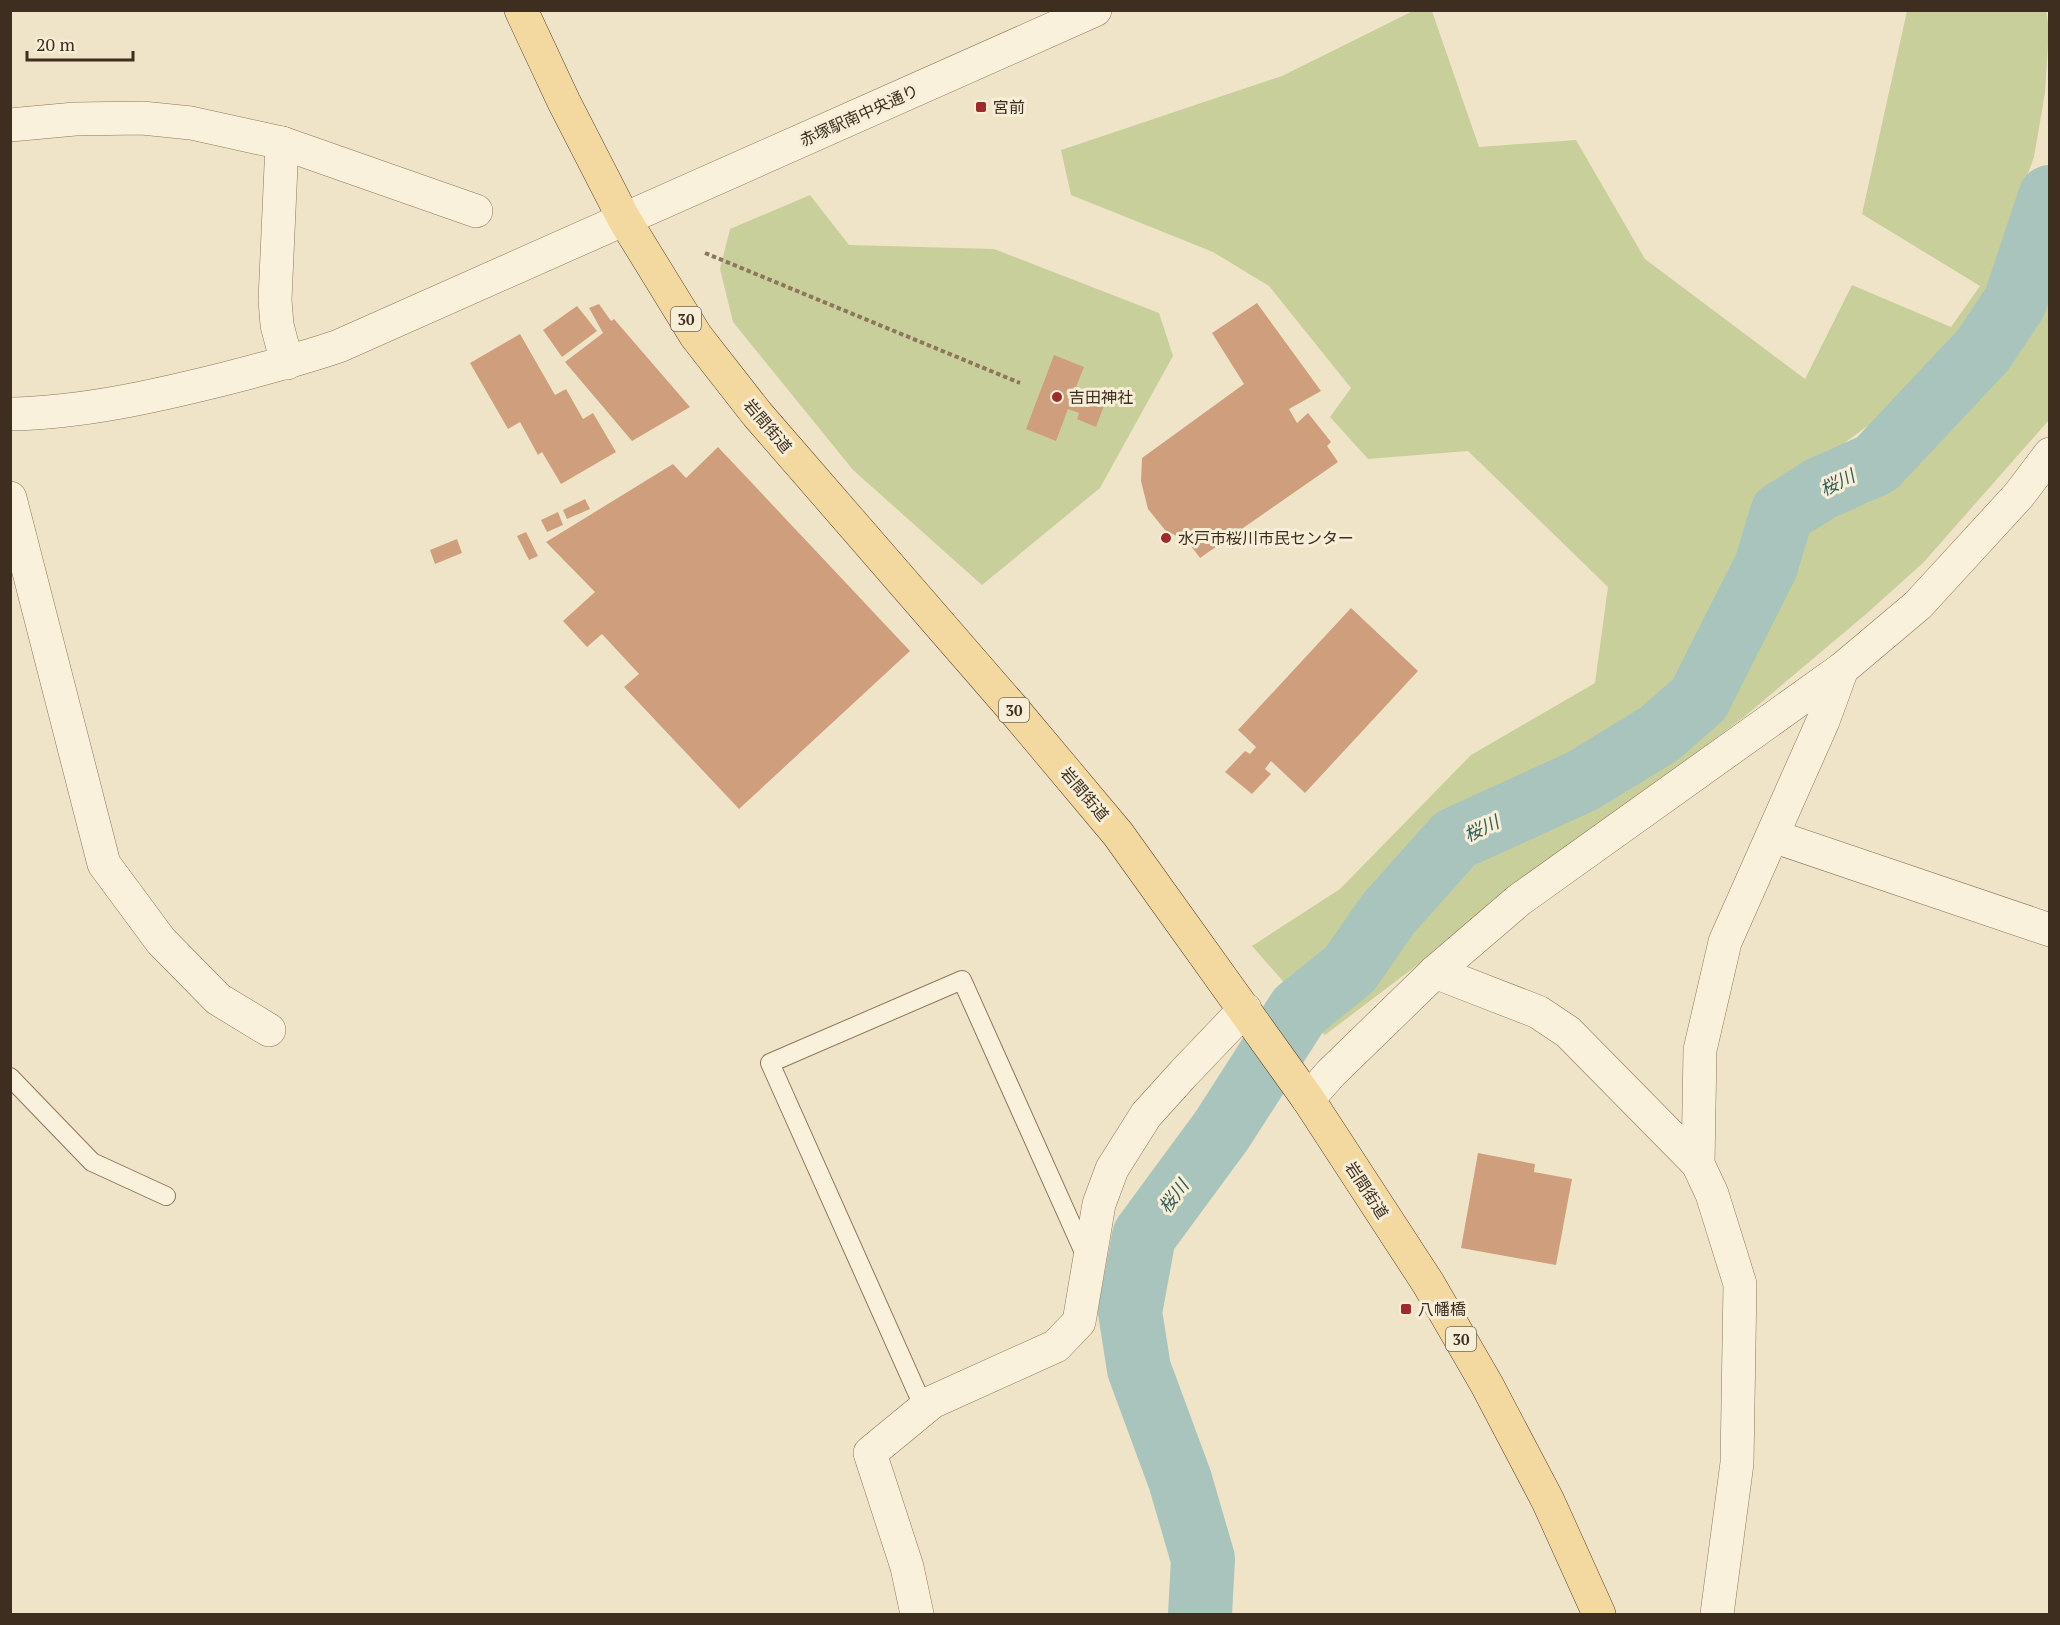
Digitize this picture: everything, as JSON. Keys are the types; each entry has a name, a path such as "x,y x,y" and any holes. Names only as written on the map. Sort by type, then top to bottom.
{"main road":[{"name":"岩間街道","path":"521,10 564,102 624,219 696,336 726,377 1119,834 1301,1089 1428,1283 1487,1385 1548,1502 1599,1614"}],"street":[{"name":"赤塚駅南中央通り","path":"10,414 113,403 181,390 287,363 363,336 1095,10"},
{"path":"10,124 75,119 142,118 191,123 282,143 476,211"},
{"path":"282,143 275,300 277,325 287,363"},
{"path":"1301,1089 1331,1073 1435,972 1519,900 1842,669 1918,605 2019,495 2049,454"},
{"path":"10,498 104,864 161,941 218,999 269,1030"},
{"path":"1698,1164 1700,1050 1725,942 1823,721 1842,669"},
{"path":"1773,836 2049,930"},
{"path":"1435,972 1538,1012 1568,1032 1698,1164 1712,1194 1740,1284 1737,1463 1718,1614"},
{"path":"917,1614 908,1566 870,1453 932,1402 1056,1346 1079,1322 1100,1204 1112,1169 1146,1115 1184,1073 1249,1015"}],"lane":[{"path":"924,1408 770,1063 962,980 1089,1264"},
{"path":"10,1077 92,1162 166,1196"}],"path":[{"path":"705,253 1020,383"}],"green space":[{"path":"1415,10 1432,11 1479,147 1576,140 1645,259 1805,379 1852,285 1951,327 1980,286 1862,214 1907,11 2046,11 2049,29 2045,93 2034,157 1988,285 1966,324 1944,352 1870,424 1827,456 1780,480 1751,516 1741,576 1679,682 1628,728 1582,757 1508,789 1454,816 1362,902 1334,952 1289,988 1252,946 1340,889 1471,755 1595,683 1608,587 1468,451 1368,459 1330,417 1351,388 1269,286 1213,252 1071,195 1061,150 1282,76"},
{"path":"810,195 849,245 994,249 1159,313 1173,356 1100,488 982,585 853,470 733,322 720,269 730,229"},
{"path":"2049,296 2049,420 1923,563 1744,717 1325,1035 1315,1027 1395,945 1431,896 1488,856 1629,780 1680,746 1707,715 1795,543 1823,521 1870,502 1903,476 2009,367"}],"building":[{"path":"1257,303 1321,391 1289,409 1297,423 1308,413 1331,442 1327,446 1338,462 1200,558 1188,542 1165,530 1148,509 1141,481 1142,458 1244,384 1212,333"},
{"path":"599,304 611,321 614,319 690,407 632,441 565,362 603,333 589,308"},
{"path":"577,306 597,331 562,357 543,330"},
{"path":"520,334 555,395 566,389 583,419 593,413 616,452 561,484 542,452 538,455 520,422 508,429 470,363"},
{"name":"吉田神社","path":"1054,355 1084,367 1073,395 1084,400 1088,390 1107,398 1096,427 1077,419 1079,413 1068,409 1056,441 1026,429"},
{"path":"718,447 910,651 739,809 624,687 639,674 602,634 587,647 563,621 595,592 546,542 673,464 686,478"},
{"path":"585,499 590,509 567,519 563,510"},
{"path":"558,512 563,525 547,532 541,520"},
{"path":"526,532 538,556 529,560 517,536"},
{"path":"457,539 462,553 435,564 430,550"},
{"path":"1351,608 1418,671 1305,793 1271,761 1265,769 1271,774 1252,794 1225,772 1245,751 1250,754 1256,747 1238,730"},
{"path":"1478,1153 1535,1164 1534,1172 1572,1179 1556,1265 1461,1248"}],"waterway":[{"name":"桜川","path":"1200,1614 1203,1559 1180,1480 1139,1369 1130,1312 1144,1236 1222,1130 1299,1010 1350,969 1388,914 1455,839 1582,781 1659,734 1699,699 1766,566 1782,513 1820,489 1876,464 1983,350 2015,302 2050,197"}],"place":[{"name":"宮前","path":"981,107"},
{"name":"吉田神社","path":"1057,397"},
{"name":"水戸市桜川市民センター","path":"1166,538"},
{"name":"八幡橋","path":"1406,1309"}]}
